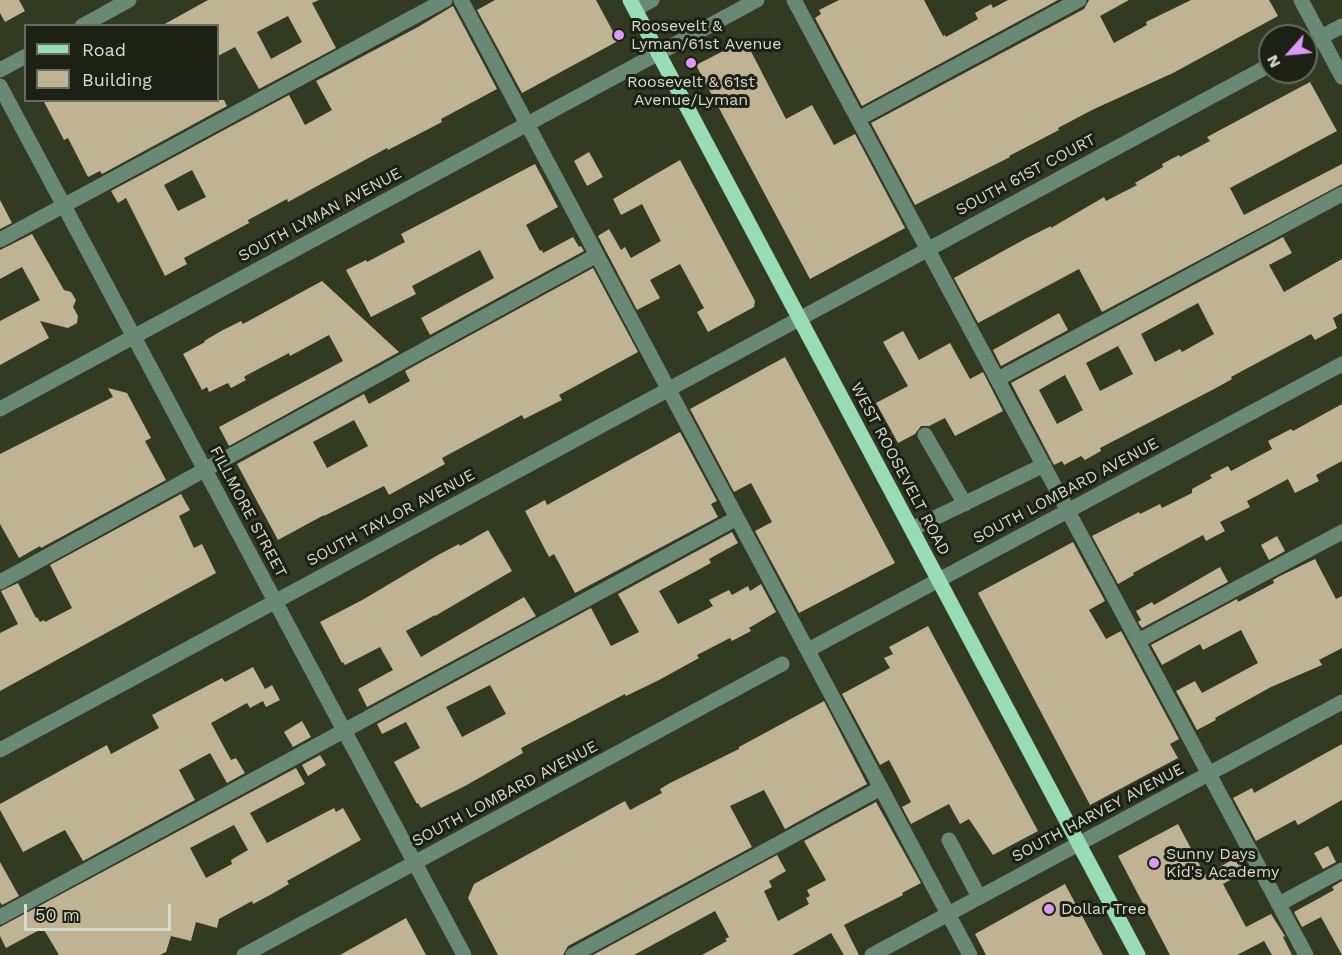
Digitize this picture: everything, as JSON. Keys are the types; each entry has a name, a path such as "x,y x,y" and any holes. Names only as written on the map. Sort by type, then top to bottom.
{"main road":[{"name":"WEST ROOSEVELT ROAD","path":"632,5 1138,955"}],"street":[{"path":"86,24 129,0"},
{"path":"0,240 445,0"},
{"path":"461,0 970,955"},
{"path":"632,5 652,0"},
{"name":"SOUTH LYMAN AVENUE","path":"0,409 757,0"},
{"path":"794,0 1306,955"},
{"path":"858,119 1079,0"},
{"path":"1301,0 1342,77"},
{"path":"1318,39 1342,26"},
{"path":"0,70 24,57"},
{"name":"SOUTH 61ST COURT","path":"799,318 1258,71"},
{"name":"FILLMORE STREET","path":"0,86 464,955"},
{"path":"998,379 1342,194"},
{"path":"0,582 597,255"},
{"name":"SOUTH TAYLOR AVENUE","path":"0,750 799,318"},
{"name":"SOUTH LOMBARD AVENUE","path":"808,650 1342,364"},
{"path":"925,435 965,504"},
{"path":"912,529 1044,465"},
{"path":"0,917 737,518"},
{"path":"1138,641 1342,532"},
{"name":"SOUTH LOMBARD AVENUE","path":"244,955 782,664"},
{"name":"SOUTH HARVEY AVENUE","path":"872,955 1342,702"},
{"path":"573,955 881,788"},
{"path":"949,840 979,897"},
{"path":"1279,904 1342,870"}],"building":[{"path":"0,0 19,0 25,11 5,22 0,13"},
{"path":"208,0 319,0 312,3 336,48 259,89 235,47 219,55 219,24 165,24","holes":["288,16 302,42 271,59 257,32"]},
{"path":"495,0 596,0 618,41 522,93 477,10"},
{"path":"839,0 924,0 943,36 946,37 978,19 975,13 991,4 993,8 1008,0 1058,0 862,106 815,18 821,14 819,10"},
{"path":"1089,0 1129,0 1100,16 1114,43 1147,25 1146,22 1191,0 1269,0 1278,16 1263,24 1258,24 1258,27 1173,73 1092,110 1010,157 915,205 871,123 1084,9"},
{"path":"453,6 497,89 441,119 442,122 388,150 387,148 288,202 287,199 248,220 249,223 184,258 187,264 165,276 126,198 118,203 111,191 289,95 305,125 332,110 316,81","holes":["192,170 206,197 178,211 164,185"]},
{"path":"745,40 786,119 812,105 834,145 855,134 905,228 810,279 696,65"},
{"path":"1306,84 1311,84 1337,131 1230,188 1244,215 1342,164 1342,184 1102,312 1079,269 978,323 954,278 1025,239 1051,226 1051,228 1104,197 1106,201 1137,185 1135,183 1163,167 1162,164 1210,141 1207,137"},
{"path":"219,100 224,100 227,106 102,174 100,171 88,177 68,138 64,140 44,102 219,102"},
{"path":"589,152 603,177 587,186 574,161"},
{"path":"680,160 755,301 754,307 708,332 697,312 704,308 680,264 650,280 660,298 637,310 598,236 609,229 621,250 625,247 631,258 661,241 642,204 621,215 613,199"},
{"path":"535,164 558,207 526,225 540,251 542,250 543,253 573,237 584,251 430,335 421,318 494,278 480,250 412,286 416,294 371,317 346,270 405,242 401,234"},
{"path":"0,200 12,223 0,229"},
{"path":"32,234 64,290 71,292 76,300 73,307 78,316 77,323 68,328 40,321 49,338 0,365 0,321 40,300 22,267 0,279 0,250"},
{"path":"1283,237 1292,253 1269,265 1284,292 1342,259 1342,313 1333,318 1337,328 1315,340 1311,334 1231,377 1232,379 1216,388 1100,448 1101,451 1085,460 1081,456 1064,465 1062,461 1054,465 1011,383","holes":["1198,303 1214,334 1182,352 1180,349 1155,362 1141,334","1118,346 1133,374 1100,391 1086,363","1065,375 1083,410 1057,424 1039,390"]},
{"path":"593,268 638,352 559,395 562,400 524,419 522,415 442,458 445,464 389,495 384,486 278,540 237,464 364,394 369,404 410,381 405,371","holes":["354,420 368,446 327,468 313,442"]},
{"path":"322,281 399,352 229,446 219,427 343,361 329,335 247,375 244,377 246,380 231,388 228,383 209,392 207,387 202,390 183,354 223,330 241,321 243,324"},
{"path":"1059,313 1068,330 1001,366 993,350"},
{"path":"903,331 919,360 950,343 970,379 983,372 1003,411 955,436 945,418 929,426 921,426 915,434 898,443 876,403 908,386 883,342"},
{"path":"785,357 895,563 799,613 755,531 772,522 751,483 734,492 690,409"},
{"path":"108,388 127,393 151,438 145,441 166,480 19,558 0,524 0,454 113,397"},
{"path":"1342,404 1342,461 1316,475 1319,481 1295,493 1288,479 1247,501 1250,507 1220,522 1225,531 1206,541 1203,535 1133,573 1134,575 1118,584 1092,536 1139,512 1140,514 1160,504 1162,508 1192,493 1192,489 1212,478 1210,475 1228,466 1231,471 1272,449 1268,441 1291,429 1293,431"},
{"path":"680,432 717,501 711,504 718,517 575,593 554,554 549,557 525,511 545,500 547,505"},
{"path":"181,494 190,510 179,516 194,548 202,544 216,573 0,691 0,633 18,624 1,591 18,583 40,622 44,620 45,622 72,608 50,565"},
{"path":"488,530 512,571 406,631 421,657 524,597 536,616 367,707 358,689 393,670 380,647 345,665 320,622 438,555"},
{"path":"732,532 738,543 709,559 711,563 659,591 678,624 713,606 709,600 729,590 732,595 748,586 750,591 761,584 776,612 749,628 751,631 732,641 730,638 697,655 699,658 659,680 626,696 625,694 521,748 523,753 421,808 394,762 420,748 406,722 382,734 377,724 591,608 611,646 639,632 618,594","holes":["490,685 506,714 462,737 446,707"]},
{"path":"1277,536 1285,551 1269,560 1261,545"},
{"path":"1073,542 1105,601 1089,610 1106,639 1121,631 1179,739 1170,744 1178,758 1090,805 978,593"},
{"path":"1315,559 1336,599 1342,596 1342,648 1319,660 1322,665 1271,687 1197,730 1176,691 1195,681 1202,693 1258,663 1241,630 1203,650 1200,644 1162,665 1151,645 1237,599 1238,602 1274,583 1273,580 1278,577"},
{"path":"1220,567 1228,582 1142,628 1136,611 1152,602 1154,605"},
{"path":"928,626 1038,831 993,855 969,819 960,824 949,804 911,824 902,807 911,802 889,760 880,765 842,694 890,668 884,658 893,654 889,647"},
{"path":"253,667 265,689 272,685 280,700 266,707 263,701 250,708 247,703 211,723 231,760 236,758 245,773 227,783 210,753 179,770 195,800 83,861 65,830 23,852 0,810 0,804 107,745 111,754 159,728 152,715 222,678 225,682"},
{"path":"824,701 867,784 785,829 764,790 730,806 752,847 568,946 563,955 498,955 468,898 474,884 625,801 630,810 662,793 660,789 670,783 739,749"},
{"path":"302,721 311,737 293,747 284,732"},
{"path":"1342,744 1342,800 1298,825 1295,820 1256,841 1233,798 1252,788 1254,793"},
{"path":"320,755 326,765 308,776 302,765"},
{"path":"296,768 305,784 250,813 267,843 334,808 336,812 343,808 361,840 287,881 289,884 270,895 253,904 252,901 219,919 217,928 196,922 191,941 171,936 166,952 160,955 59,955 43,928 6,948 0,936 0,927","holes":["234,825 248,850 231,860 232,864 206,878 190,848"]},
{"path":"876,802 921,883 902,893 903,895 844,925 859,955 844,955 831,933 792,955 702,955 727,941 725,939 729,937 715,911 634,955 593,955 777,855 786,871 769,881 772,887 764,891 778,921 809,904 806,898 810,896 807,890 826,880 804,841"},
{"path":"1178,824 1205,875 1241,855 1249,870 1223,884 1246,927 1271,914 1285,936 1283,937 1292,955 1272,955 1264,941 1237,955 1170,955 1118,856"},
{"path":"1328,846 1336,862 1323,869 1314,853"},
{"path":"0,862 19,896 2,905 0,902"},
{"path":"1342,881 1342,955 1321,917 1302,927 1294,912 1334,890 1332,887"},
{"name":"Dollar Tree","path":"1065,884 1103,955 986,955 975,934"},
{"path":"406,918 426,955 340,955 390,927"}],"place":[{"name":"Roosevelt & Lyman/61st Avenue","path":"619,35"},
{"name":"Roosevelt & 61st Avenue/Lyman","path":"691,63"},
{"name":"Sunny Days Kid's Academy","path":"1154,863"},
{"name":"Dollar Tree","path":"1049,909"}]}
